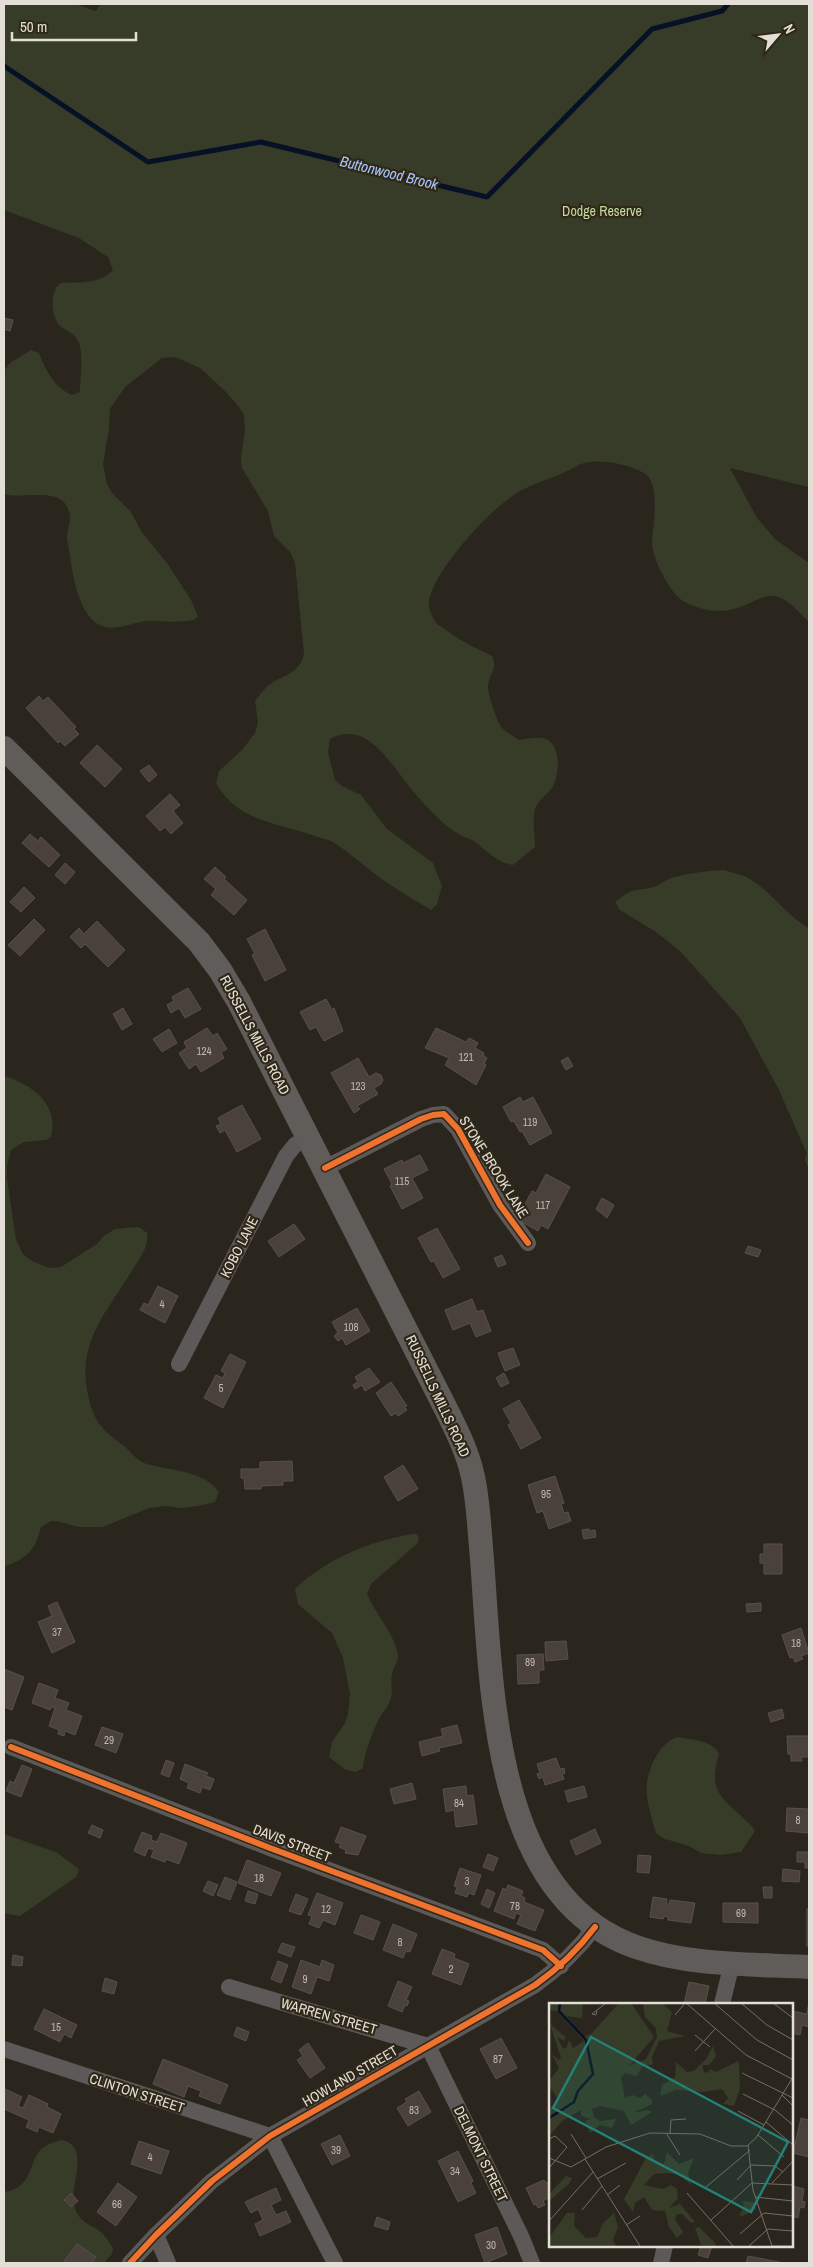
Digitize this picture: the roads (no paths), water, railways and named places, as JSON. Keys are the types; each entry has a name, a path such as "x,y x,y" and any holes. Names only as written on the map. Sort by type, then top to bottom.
{"main road":[{"name":"RUSSELLS MILLS ROAD","path":"4,748 205,949 239,1002 309,1136 446,1409 468,1459 476,1492 500,1738 516,1811 528,1842 551,1882 570,1906 595,1927 622,1942 653,1952 689,1959 809,1967"}],"street":[{"name":"STONE BROOK LANE","path":"325,1168 422,1119 444,1114 458,1129 500,1205 528,1243"},
{"name":"KOBO LANE","path":"179,1364 286,1156 295,1145 309,1136"},
{"name":"DAVIS STREET","path":"11,1747 270,1848 543,1950 561,1966"},
{"name":"HOWLAND STREET","path":"130,2263 212,2181 270,2136 535,1985 561,1966 576,1952 595,1927"},
{"path":"722,2003 732,1963"},
{"name":"WARREN STREET","path":"229,1987 428,2046"},
{"name":"DELMONT STREET","path":"428,2046 521,2236 532,2263"},
{"name":"CLINTON STREET","path":"4,2049 270,2136"},
{"path":"270,2136 335,2263"},
{"path":"156,2235 168,2263"},
{"path":"661,2263 665,2247"}],"waterway":[{"name":"Buttonwood Brook","path":"4,66 148,162 261,142 487,197 652,29 722,11 728,4"}],"park label":[{"name":"Dodge Reserve","path":"602,211"}]}
